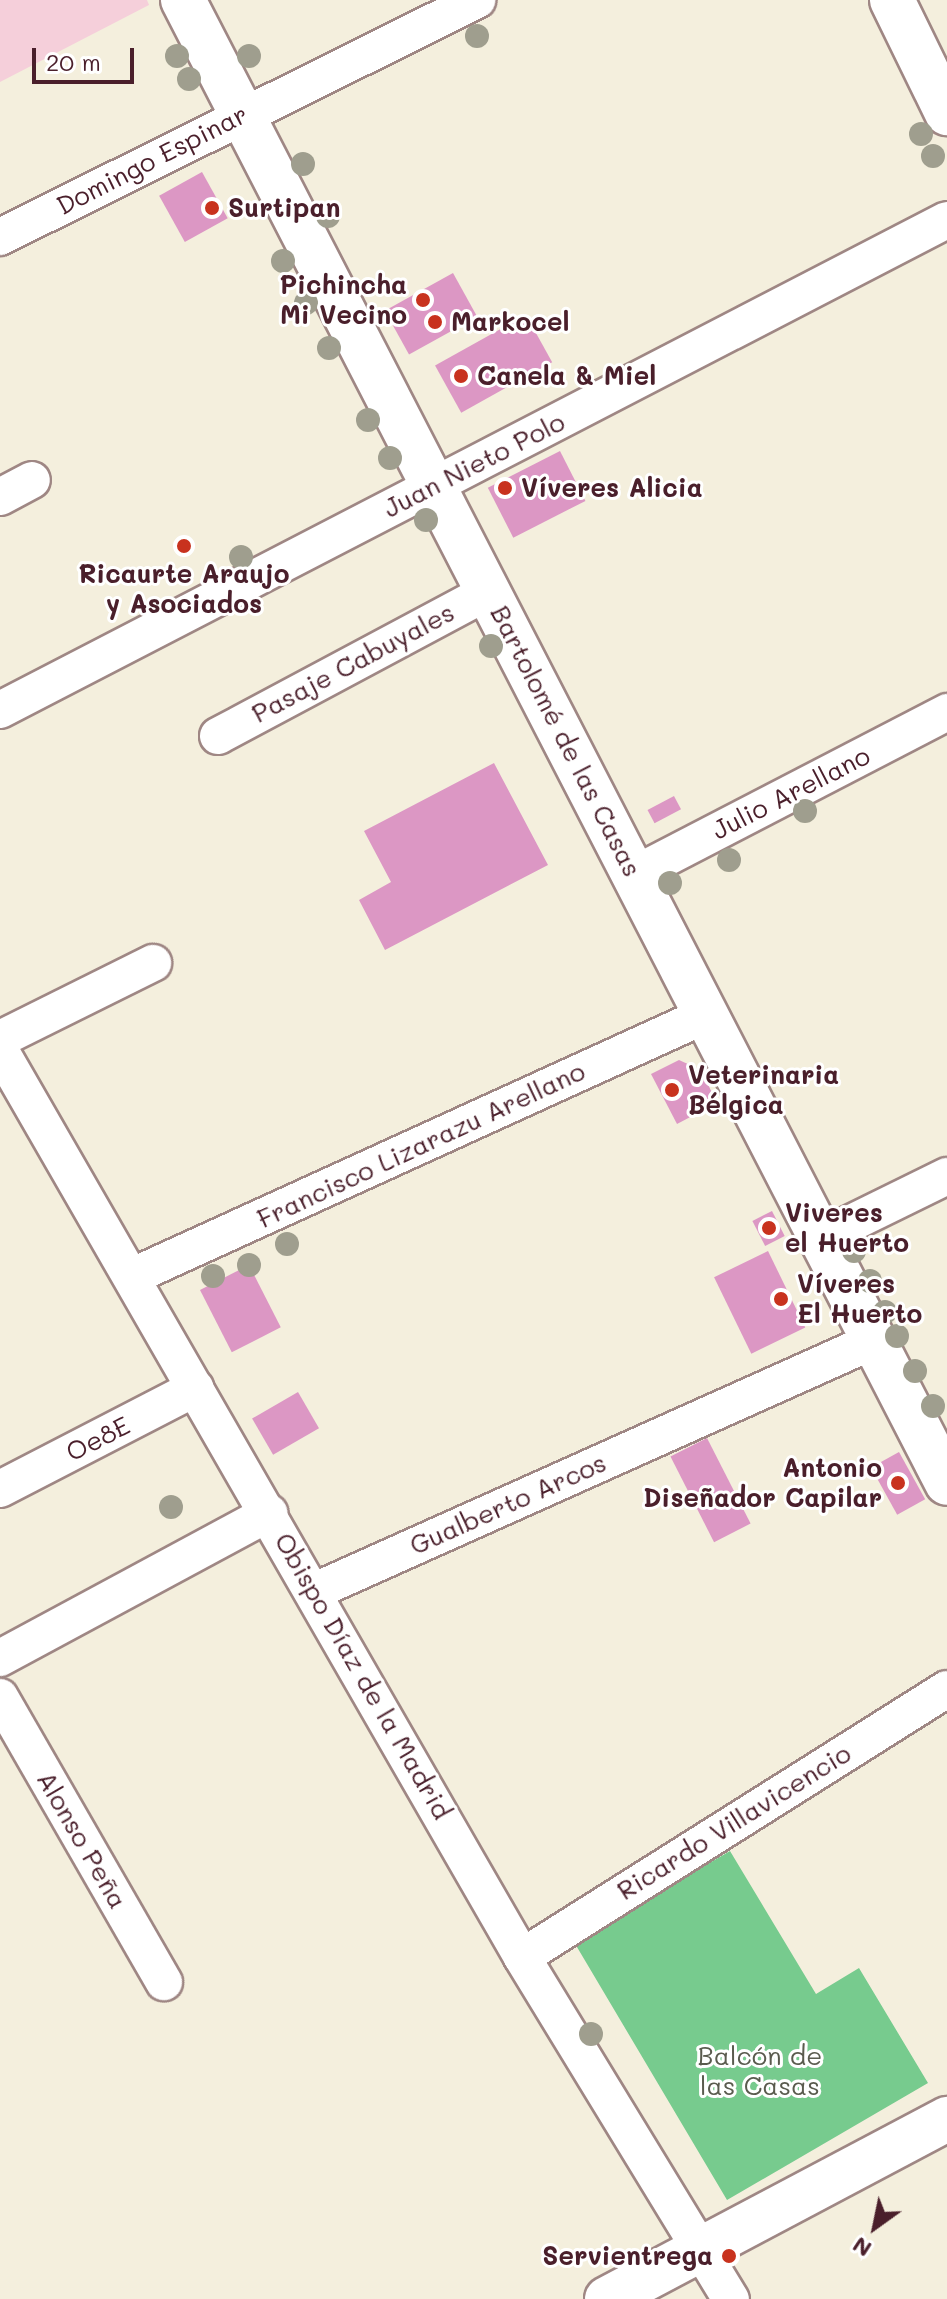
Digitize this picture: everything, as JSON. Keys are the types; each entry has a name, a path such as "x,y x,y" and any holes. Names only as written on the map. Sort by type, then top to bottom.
{"street":[{"name":"Bartolomé de las Casas","path":"183,0 823,1237 947,1483"},
{"name":"Domingo Espinar","path":"0,237 242,114 477,0"},
{"path":"892,0 947,113"},
{"name":"Juan Nieto Polo","path":"0,710 947,220"},
{"path":"0,497 32,480"},
{"name":"Pasaje Cabuyales","path":"218,736 489,591"},
{"name":"Julio Arellano","path":"635,874 947,712"},
{"path":"0,1039 153,963"},
{"name":"Francisco Lizarazu Arellano","path":"133,1276 708,1014"},
{"name":"Obispo Díaz de la Madrid","path":"0,1050 315,1591 522,1957 731,2299"},
{"path":"823,1237 947,1176"},
{"name":"Gualberto Arcos","path":"315,1591 875,1340"},
{"name":"Oe8E","path":"0,1489 196,1388"},
{"path":"0,1658 269,1513"},
{"name":"Ricardo Villavicencio","path":"522,1957 947,1689"},
{"name":"Alonso Peña","path":"0,1697 164,1982"},
{"path":"607,2299 947,2119"}],"shaded area":[{"path":"0,0 147,0 149,5 0,82"}],"green space":[{"name":"Balcón de las Casas","path":"730,1851 816,1994 859,1968 928,2083 727,2200 574,1942"}],"building":[{"path":"202,172 228,218 185,242 159,196"},
{"path":"453,273 477,317 409,355 385,311"},
{"path":"526,315 552,362 461,413 435,365"},
{"path":"560,451 585,501 513,538 488,488"},
{"path":"494,763 548,865 385,950 359,900 391,882 364,831"},
{"path":"674,796 681,809 655,823 648,810"},
{"path":"679,1060 701,1070 717,1103 677,1124 651,1074"},
{"name":"Viveres el Huerto","path":"772,1211 785,1236 765,1246 752,1221"},
{"path":"768,1251 805,1327 751,1354 714,1277"},
{"path":"249,1265 281,1327 232,1352 200,1290"},
{"path":"298,1392 319,1428 273,1455 252,1418"},
{"path":"707,1438 751,1524 714,1542 670,1457"},
{"name":"Antonio Diseñador Capilar","path":"899,1452 925,1499 897,1515 871,1468"}],"place":[{"name":"Surtipan","path":"212,208"},
{"name":"Pichincha Mi Vecino","path":"423,300"},
{"name":"Markocel","path":"435,322"},
{"name":"Canela & Miel","path":"461,376"},
{"name":"Víveres Alicia","path":"505,488"},
{"name":"Ricaurte Araujo y Asociados","path":"184,546"},
{"name":"Veterinaria Bélgica","path":"672,1090"},
{"name":"Viveres el Huerto","path":"769,1228"},
{"name":"Víveres El Huerto","path":"781,1299"},
{"name":"Antonio Diseñador Capilar","path":"898,1483"},
{"name":"Servientrega","path":"729,2256"}]}
